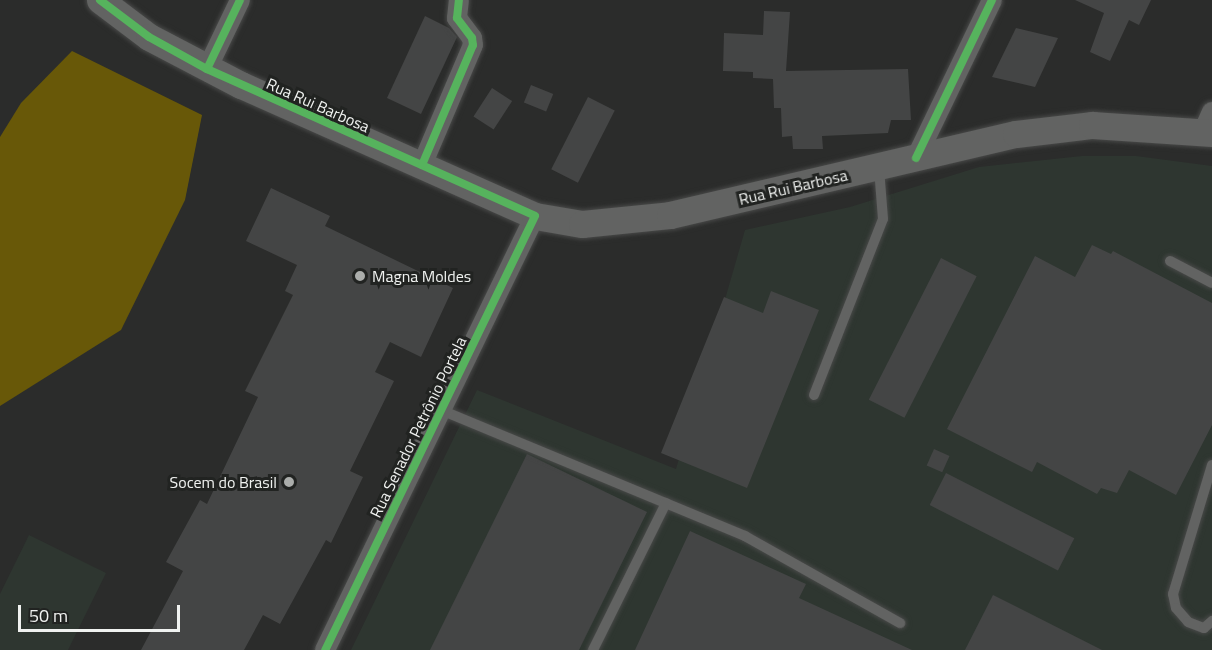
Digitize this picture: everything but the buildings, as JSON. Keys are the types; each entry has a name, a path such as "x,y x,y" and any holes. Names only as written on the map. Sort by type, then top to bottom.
{"main road":[{"name":"Rua Rui Barbosa","path":"100,0 149,37 207,69 536,216 582,224 639,221 1016,134 1092,125 1209,126"}],"street":[{"path":"207,69 240,0"},
{"path":"422,165 472,45 472,38 457,18 459,0"},
{"path":"916,158 992,0"},
{"name":"Rua Senador Petrônio Portela","path":"325,650 536,216"}],"lane":[{"path":"814,395 883,219 879,167"},
{"path":"1170,261 1212,283"},
{"path":"441,410 746,536 900,623"},
{"path":"1209,627 1188,622 1176,608 1173,594 1212,465"},
{"path":"593,650 666,503"}],"shaded area":[{"path":"72,51 202,115 185,200 121,330 0,406 0,137 21,103"},
{"path":"1082,156 1136,156 1212,166 1212,650 351,650 477,390 676,469 745,230 850,207 979,167"},
{"path":"29,535 106,573 68,650 0,650 0,594"}],"cycle path":[{"path":"100,0 149,37 207,69 535,216 325,650"},
{"path":"207,69 240,0"},
{"path":"422,165 473,45 472,38 457,18 459,0"},
{"path":"916,158 992,0"}],"place":[{"name":"Magna Moldes","path":"360,276"},
{"name":"Socem do Brasil","path":"289,482"}]}
